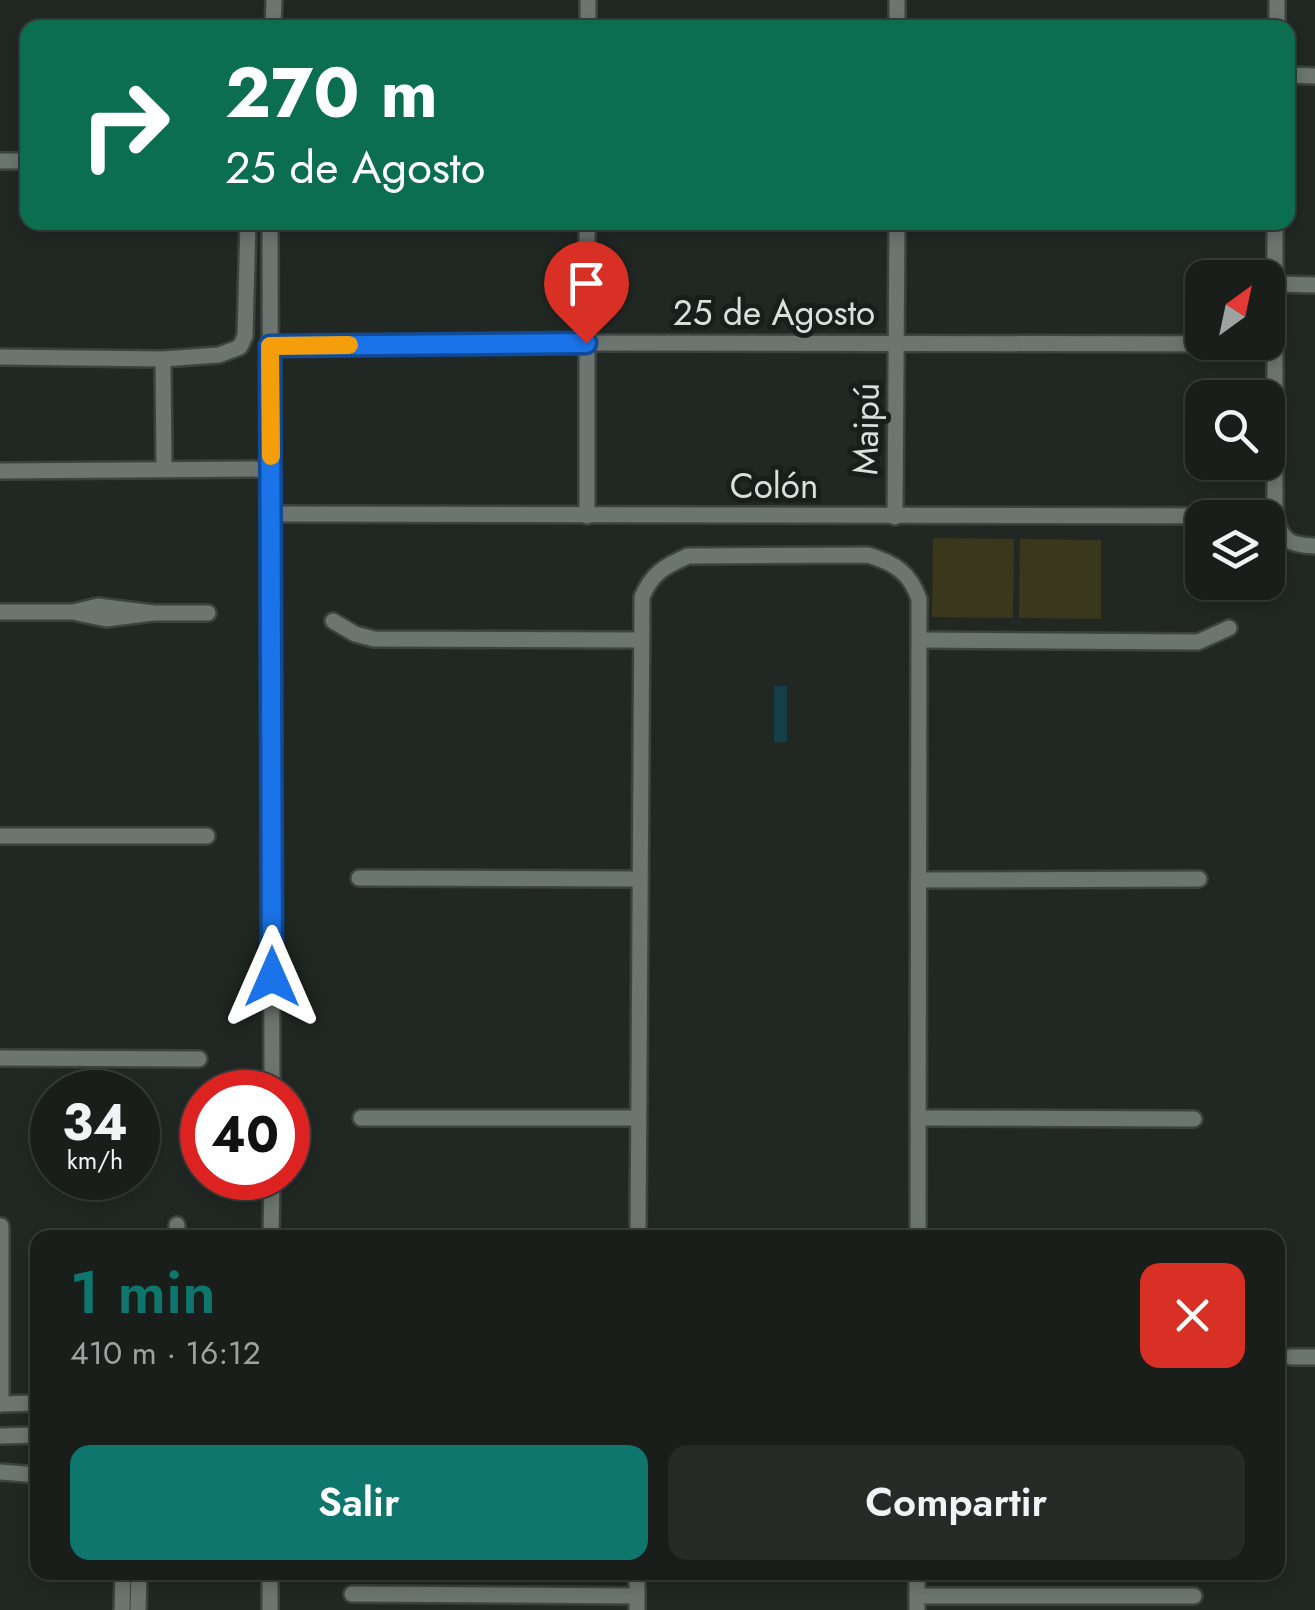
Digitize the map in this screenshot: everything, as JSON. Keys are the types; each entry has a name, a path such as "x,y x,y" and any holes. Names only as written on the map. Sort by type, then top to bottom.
{"street":[{"path":"0,357 162,359 219,356 240,346 245,336 248,230"},
{"path":"270,230 272,1070"},
{"path":"586,516 587,230"},
{"name":"Maipú","path":"895,517 897,230"},
{"path":"1275,230 1276,260"},
{"path":"1285,284 1315,286"},
{"name":"25 de Agosto","path":"270,346 1185,344"},
{"path":"162,359 164,469"},
{"path":"1276,500 1277,360"},
{"path":"0,470 272,470"},
{"name":"Colón","path":"272,514 1185,516"},
{"path":"1285,539 1294,545 1315,546"},
{"path":"638,1230 642,597 650,578 665,565 688,556 868,555 902,570 919,599 918,1230"},
{"path":"0,612 73,612 106,619 208,613"},
{"path":"333,621 355,634 374,639 640,640"},
{"path":"920,640 1198,642 1228,628"},
{"path":"0,836 207,836"},
{"path":"359,878 640,878"},
{"path":"919,880 1199,879"},
{"path":"0,1058 199,1059"},
{"path":"361,1118 638,1118"},
{"path":"918,1118 1194,1119"},
{"path":"272,1200 272,1230"},
{"path":"1,1226 0,1404 30,1403"},
{"path":"1290,1357 1315,1357"},
{"path":"0,1436 30,1435"},
{"path":"0,1472 30,1474"},
{"path":"122,1610 123,1580"},
{"path":"138,1610 139,1580"},
{"path":"270,1580 270,1610"},
{"path":"352,1594 637,1603"},
{"path":"917,1603 1194,1596"}],"shaded area":[{"path":"933,538 1014,539 1013,618 932,617"},
{"path":"1020,539 1101,540 1101,619 1019,618"}],"water":[{"path":"774,686 787,686 787,742 774,742"}],"slow traffic":[{"path":"271,456 270,346 349,345"}],"route":[{"path":"272,977 270,346 586,343"}]}
